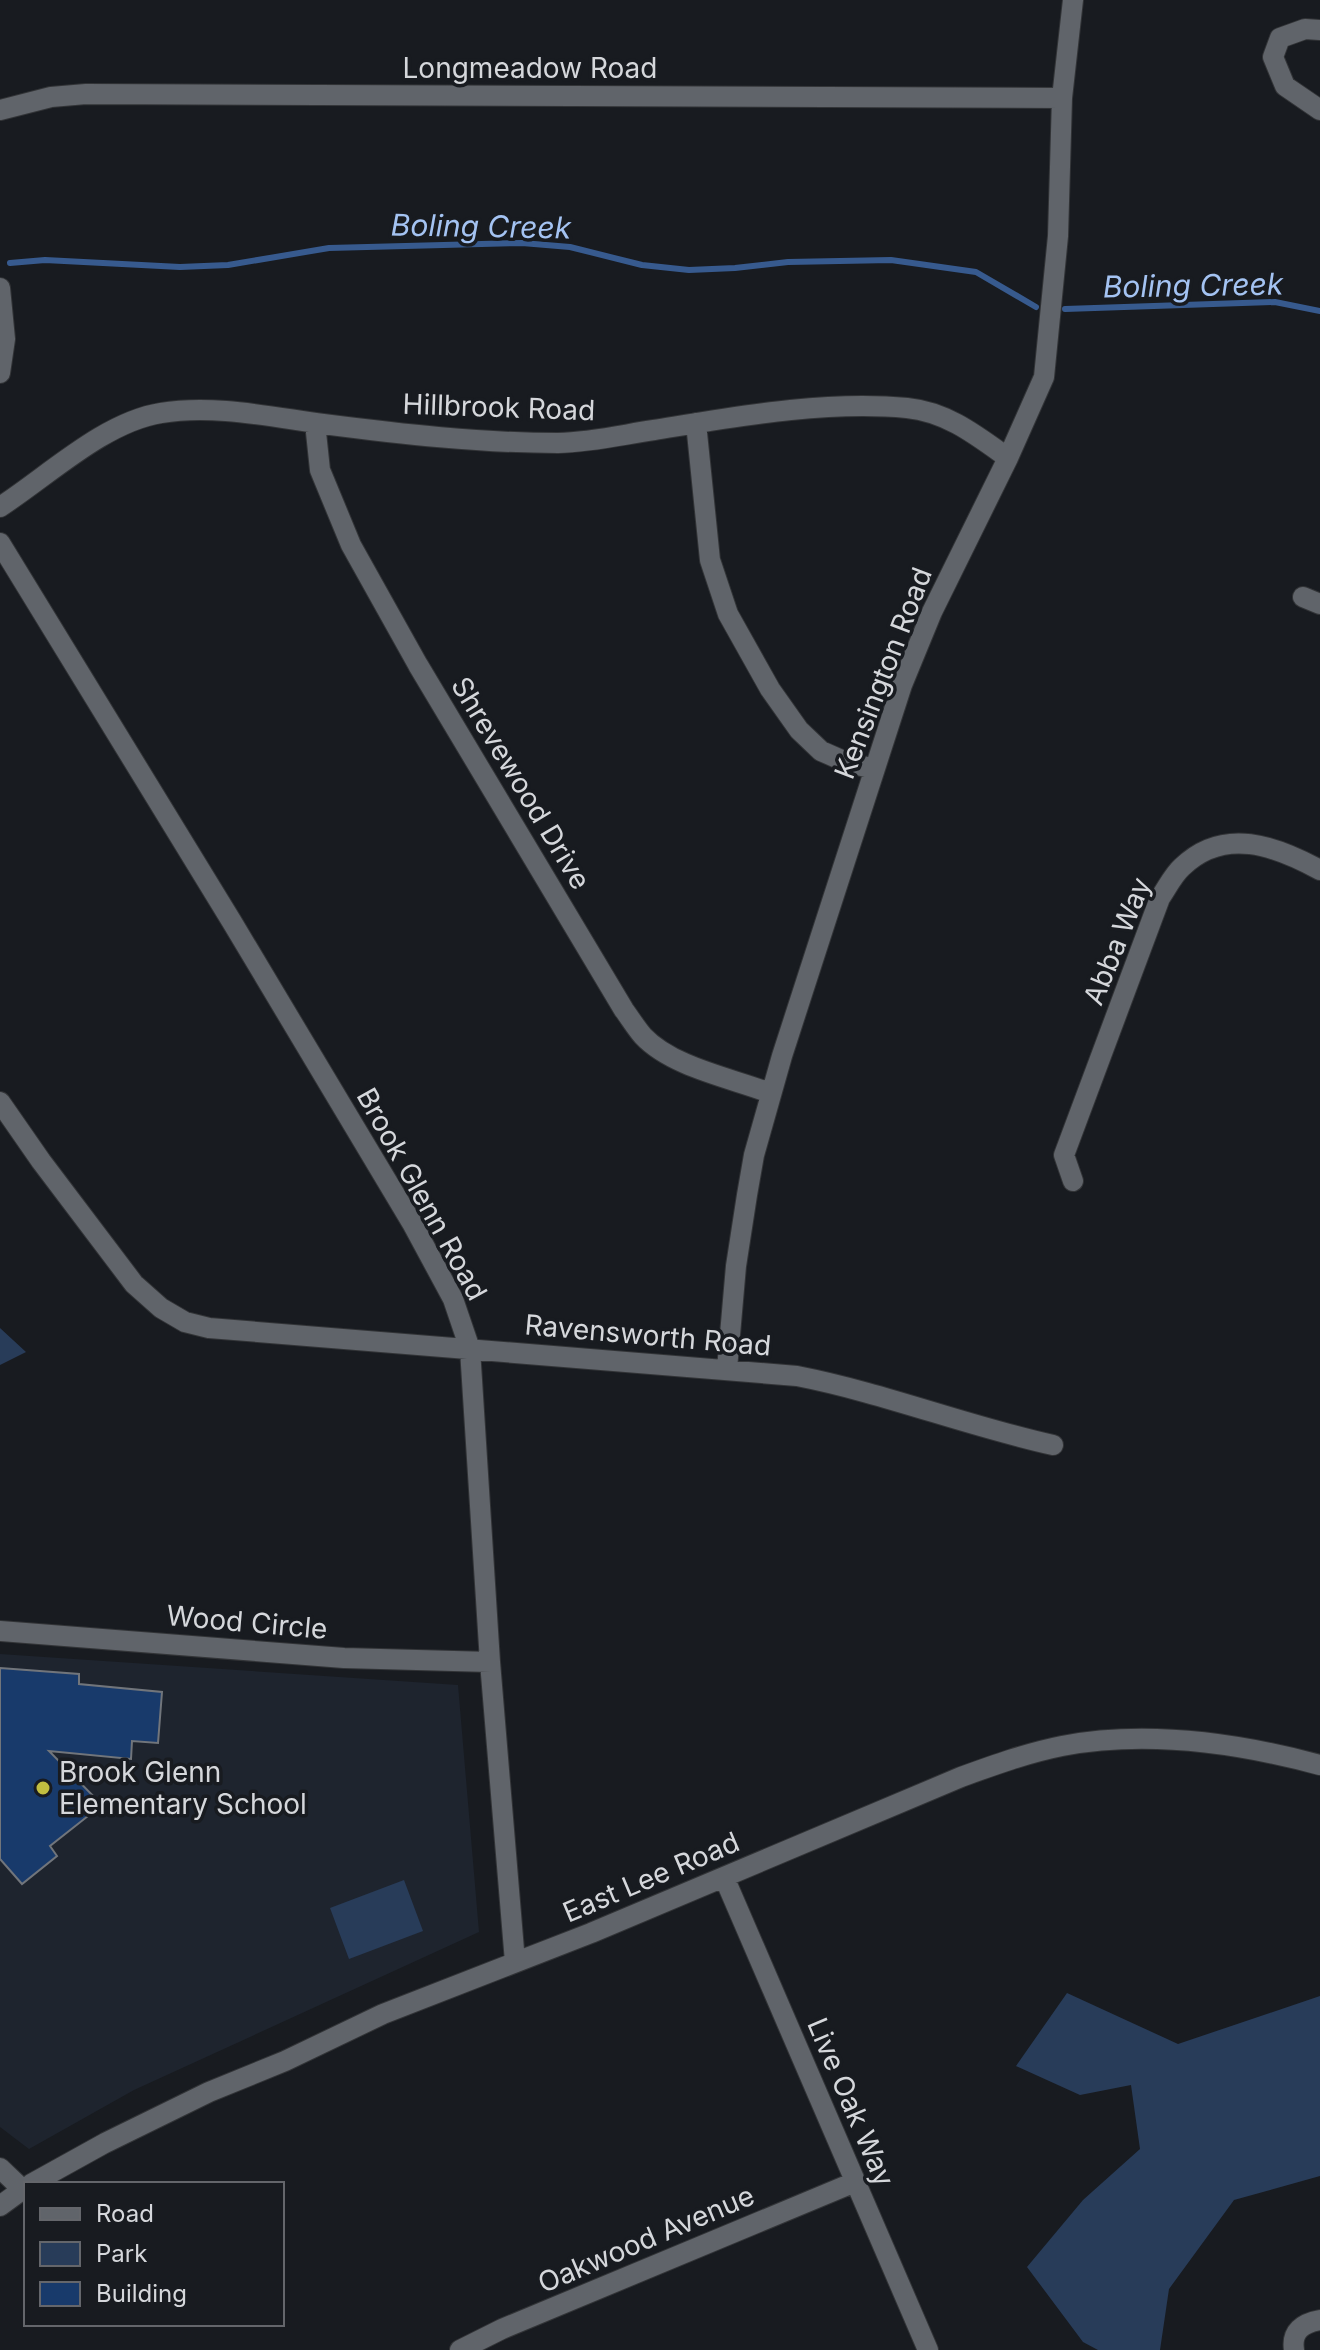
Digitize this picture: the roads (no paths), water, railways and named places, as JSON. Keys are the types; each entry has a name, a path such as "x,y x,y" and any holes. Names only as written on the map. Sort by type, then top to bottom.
{"street":[{"name":"Kensington Road","path":"727,1369 736,1266 747,1195 770,1093 902,685 932,612 1037,397 1047,359 1058,236 1062,98 1073,0"},
{"path":"1320,30 1305,29 1280,38 1273,57 1285,86 1320,110"},
{"name":"Longmeadow Road","path":"0,110 51,97 86,94 1062,98"},
{"path":"0,288 5,339 0,373"},
{"name":"Hillbrook Road","path":"0,507 100,438 122,425 157,413 212,411 446,437 555,443 589,442 696,423 838,407 907,408 957,422 1008,458"},
{"name":"Shrevewood Drive","path":"315,423 320,470 351,545 418,665 624,1010 644,1037 661,1050 701,1069 770,1093"},
{"path":"696,423 710,560 728,614 770,689 799,730 821,751 874,769"},
{"name":"Brook Glenn Road","path":"0,543 216,895 412,1223 453,1299 470,1349 490,1662 515,1962"},
{"name":"Abba Way","path":"1073,1181 1064,1155 1160,898 1180,868 1202,851 1259,843 1287,852 1320,870"},
{"name":"Ravensworth Road","path":"0,1102 134,1284 161,1308 185,1322 209,1328 797,1376 836,1383 1004,1434 1053,1445"},
{"name":"Wood Circle","path":"0,1631 344,1658 490,1662"},
{"name":"East Lee Road","path":"33,2182 209,2092 285,2061 383,2014 591,1933 961,1777 1016,1757 1063,1746 1128,1740 1199,1743 1320,1765"},
{"name":"Live Oak Way","path":"724,1877 928,2350"},
{"path":"0,2168 24,2185"},
{"name":"Oakwood Avenue","path":"460,2350 502,2329 855,2182"},
{"name":"East Lee Road","path":"0,2206 24,2188"},
{"path":"1294,2350 1294,2337 1299,2329 1306,2323 1320,2320"}],"waterway":[{"name":"Boling Creek","path":"10,263 45,260 180,267 228,265 329,248 522,243 570,247 642,265 689,270 788,262 891,260 976,272 1036,307"},
{"name":"Boling Creek","path":"1065,309 1275,302 1320,311"}],"place":[{"name":"Brook Glenn Elementary School","path":"43,1788"}]}
